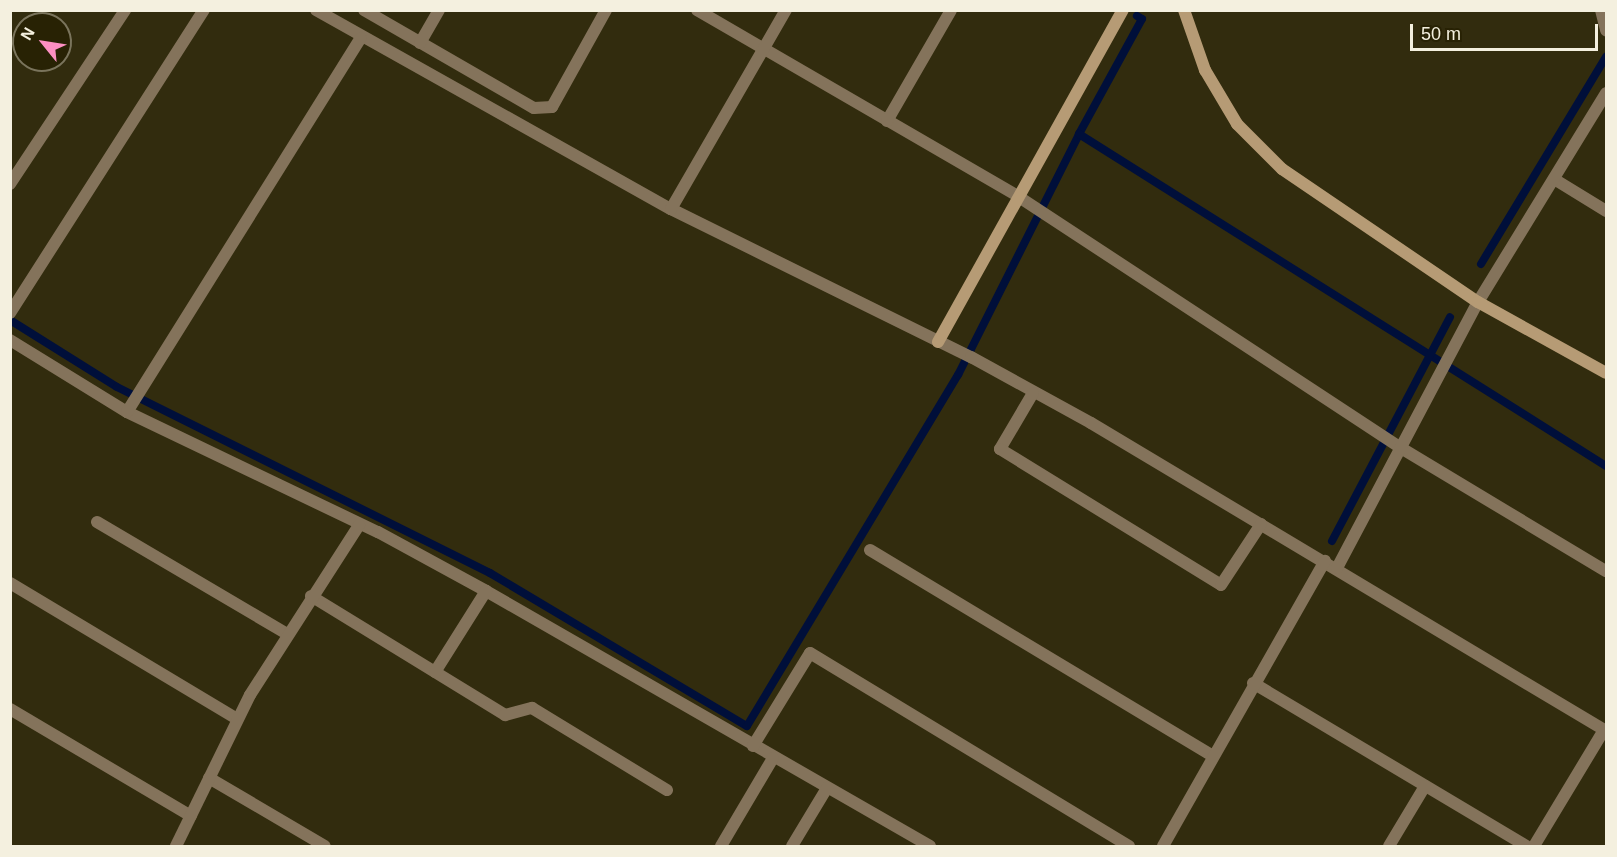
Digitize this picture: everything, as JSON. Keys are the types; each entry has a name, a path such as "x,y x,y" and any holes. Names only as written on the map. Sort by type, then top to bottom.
{"street":[{"path":"10,184 125,10"},
{"path":"11,312 204,10"},
{"path":"316,10 361,38 671,209 966,355 1337,568 1605,731 1534,846"},
{"path":"364,10 534,108 552,107 606,10"},
{"path":"420,43 438,10"},
{"path":"697,10 1019,197 1392,442 1606,571"},
{"path":"671,209 786,10"},
{"path":"887,121 951,10"},
{"path":"938,342 1123,10"},
{"path":"1184,10 1205,69 1237,123 1281,169 1478,302 1606,373"},
{"path":"1601,10 1606,30"},
{"path":"131,407 361,38"},
{"path":"1337,568 1392,442 1445,365 1478,302 1606,93"},
{"path":"1554,179 1606,211"},
{"path":"10,340 131,407 486,591 928,846"},
{"path":"1033,393 1000,449 1221,585 1261,524"},
{"path":"96,522 287,634"},
{"path":"176,846 237,719 287,634 359,525"},
{"path":"870,550 1213,756"},
{"path":"1166,846 1253,683 1325,561"},
{"path":"10,583 237,719"},
{"path":"435,672 486,591"},
{"path":"311,596 505,715 532,708 667,790"},
{"path":"753,746 810,653 1129,846"},
{"path":"1253,683 1526,846"},
{"path":"10,709 191,816"},
{"path":"721,846 773,758"},
{"path":"209,778 325,846"},
{"path":"1389,846 1425,786"},
{"path":"792,846 827,788"}],"waterway":[{"path":"1079,134 1142,19 1137,16"},
{"path":"1481,264 1606,57"},
{"path":"10,320 117,387 490,573 747,726 958,375 1079,134 1606,466"},
{"path":"1332,541 1450,317"}]}
